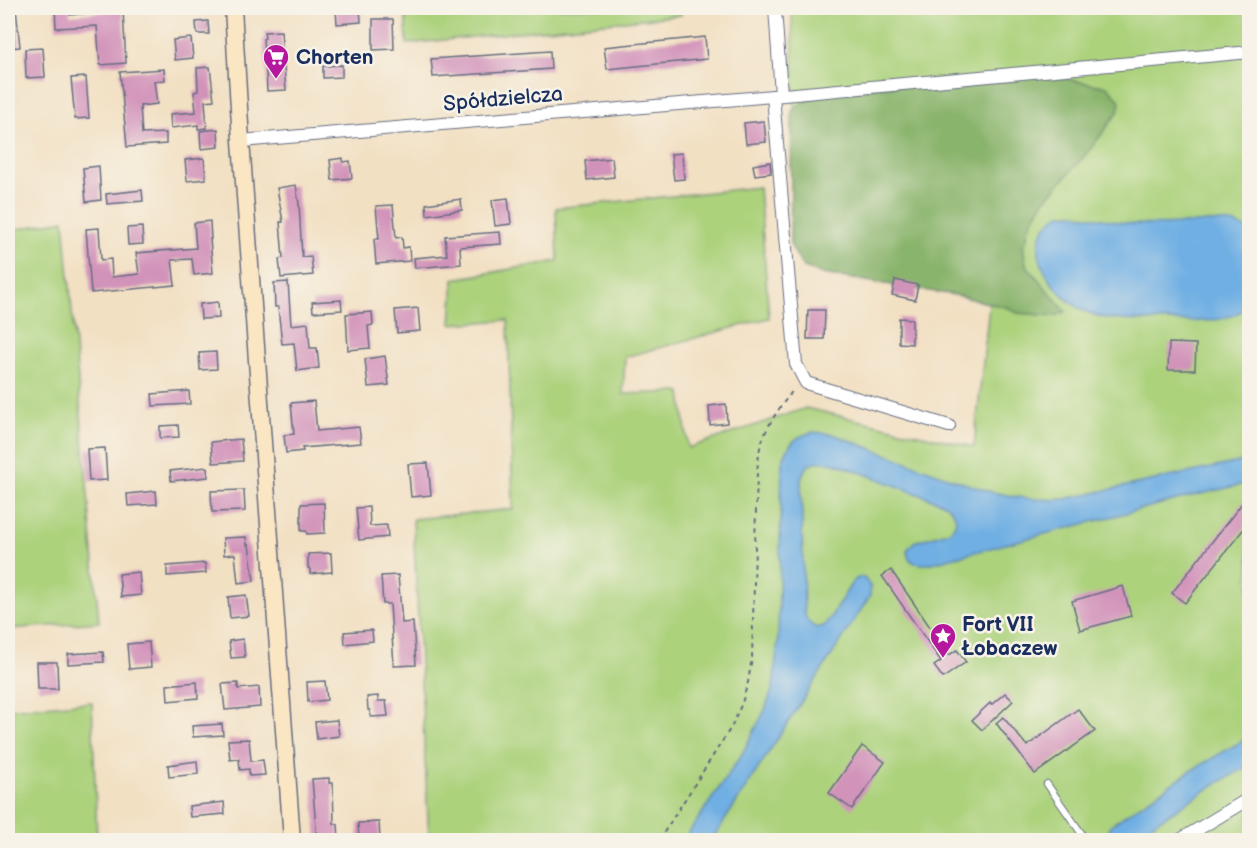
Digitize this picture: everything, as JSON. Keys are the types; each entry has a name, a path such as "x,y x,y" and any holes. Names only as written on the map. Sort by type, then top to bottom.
{"main road":[{"path":"233,8 292,840"}],"street":[{"path":"775,8 774,95 796,364 806,383 949,426"},
{"name":"Spółdzielcza","path":"241,141 1250,52"},
{"path":"1180,840 1250,798"}],"lane":[{"path":"1047,784 1086,840"}],"path":[{"path":"659,840 732,726 742,703 752,658 760,449 774,415 802,376"}],"green space":[{"path":"405,8 681,8 681,15 407,44"},
{"path":"792,8 1249,8 1249,840 429,840 413,519 513,509 508,320 451,324 454,279 558,261 556,208 759,187 769,318 625,357 623,394 681,392 688,448 806,408 974,447 992,277 797,242"},
{"path":"1044,75 1108,87 1120,101 1118,112 1089,151 1043,202 1028,228 1023,246 1026,265 1066,312 1054,316 1017,313 1009,308 955,295 822,274 802,266 790,244 792,111 802,103 827,91"},
{"path":"64,220 99,622 8,629 8,231"},
{"path":"92,702 97,840 8,840 8,709"}],"water":[{"path":"1074,213 1134,224 1226,222 1243,227 1250,231 1249,306 1222,319 1192,322 1119,320 1089,313 1057,290 1039,254 1040,241 1049,222 1061,214"},
{"path":"813,432 836,435 977,487 1028,499 1065,499 1249,460 1249,483 923,564 909,559 907,550 914,542 952,529 956,518 949,507 838,464 814,462 810,464 801,480 804,610 807,619 815,627 827,623 853,581 860,577 864,578 870,586 870,596 712,840 684,840 742,754 765,710 773,687 778,640 782,462 793,442"},
{"path":"1249,737 1249,766 1214,785 1128,840 1112,840 1109,832 1111,825 1192,770"}],"building":[{"path":"8,8 16,8 20,47 8,48"},
{"path":"55,8 70,8 70,15 123,10 126,63 100,65 97,26 56,28"},
{"path":"360,8 361,22 337,24 336,9"},
{"path":"373,19 393,19 394,49 373,50"},
{"path":"208,21 209,34 197,34 196,22"},
{"path":"281,31 286,90 267,91 264,32"},
{"path":"705,37 707,59 607,69 604,47"},
{"path":"191,38 193,58 175,60 173,40"},
{"path":"43,48 45,77 26,78 25,49"},
{"path":"550,51 551,69 433,77 431,59"},
{"path":"342,65 342,77 323,78 323,66"},
{"path":"210,67 214,100 205,101 207,128 198,129 198,125 171,128 170,114 196,112 194,92 198,91 197,68"},
{"path":"164,69 165,80 154,81 157,104 140,106 142,134 166,133 166,144 127,147 120,72"},
{"path":"86,77 89,118 75,119 71,78"},
{"path":"764,121 766,142 746,144 744,123"},
{"path":"218,129 219,147 201,149 200,131"},
{"path":"682,153 684,179 674,180 671,154"},
{"path":"204,158 206,179 187,181 185,160"},
{"path":"343,158 343,162 350,161 352,178 332,180 330,160"},
{"path":"612,158 614,177 587,180 585,161"},
{"path":"770,162 771,173 755,175 753,165"},
{"path":"99,166 101,200 86,202 83,168"},
{"path":"296,185 302,257 311,256 313,275 281,278 279,259 283,258 280,222 283,222 277,188"},
{"path":"142,190 143,201 107,204 106,194"},
{"path":"508,198 511,224 495,226 492,200"},
{"path":"461,199 462,210 427,215 426,204"},
{"path":"393,205 396,238 402,237 403,248 409,247 410,261 376,264 374,239 379,239 376,206"},
{"path":"210,221 213,273 194,275 192,259 172,260 175,285 91,293 86,229 99,228 101,260 111,259 112,277 139,274 136,253 196,248 194,223"},
{"path":"142,227 143,244 128,245 127,228"},
{"path":"500,232 501,244 460,247 461,264 415,268 414,258 447,255 445,236"},
{"path":"895,280 918,285 915,300 892,295"},
{"path":"288,282 291,325 308,323 310,348 317,348 319,368 297,371 294,343 282,344 278,307 275,307 274,283"},
{"path":"341,300 342,310 313,312 312,302"},
{"path":"218,302 219,318 201,319 200,304"},
{"path":"418,308 420,331 397,333 395,310"},
{"path":"808,310 825,310 824,339 807,339"},
{"path":"372,312 373,325 368,326 370,348 348,350 346,314"},
{"path":"899,318 912,319 912,344 899,343"},
{"path":"1169,343 1196,344 1195,370 1168,370"},
{"path":"216,352 217,369 200,370 199,353"},
{"path":"385,356 389,385 368,387 365,359"},
{"path":"189,391 190,404 153,406 152,394"},
{"path":"314,401 317,431 359,427 361,443 302,448 303,451 286,453 284,435 294,434 291,403"},
{"path":"726,404 727,423 710,425 709,406"},
{"path":"178,425 179,437 160,438 160,426"},
{"path":"241,439 243,461 213,463 211,442"},
{"path":"105,448 107,480 89,481 87,449"},
{"path":"428,463 431,495 411,497 408,464"},
{"path":"207,467 208,477 171,481 170,471"},
{"path":"244,490 245,511 212,512 211,491"},
{"path":"156,491 157,504 128,506 127,494"},
{"path":"1250,493 1250,521 1185,603 1172,593"},
{"path":"324,503 325,533 307,534 306,531 301,531 301,504"},
{"path":"369,507 370,526 387,525 388,537 359,540 356,508"},
{"path":"246,537 254,581 238,583 235,554 224,555 223,538"},
{"path":"331,553 332,572 310,574 308,554"},
{"path":"205,563 206,573 167,576 167,566"},
{"path":"891,570 949,655 957,650 966,662 943,678 934,666 941,661 882,576"},
{"path":"139,572 141,595 121,597 119,574"},
{"path":"398,575 402,623 413,622 416,665 394,666 390,604 383,604 381,576"},
{"path":"1123,586 1131,616 1080,630 1072,601"},
{"path":"246,595 249,616 230,618 228,597"},
{"path":"372,630 373,641 345,644 344,632"},
{"path":"243,639 245,657 231,658 229,641"},
{"path":"149,642 151,667 129,669 127,644"},
{"path":"103,652 104,662 68,664 68,654"},
{"path":"37,662 57,662 58,689 38,689"},
{"path":"325,681 327,700 308,702 307,682"},
{"path":"197,682 198,698 168,701 167,685"},
{"path":"238,683 238,689 259,687 260,707 225,710 222,684"},
{"path":"1005,693 1013,701 982,730 972,720"},
{"path":"378,696 378,701 386,701 388,716 371,717 367,697"},
{"path":"1078,709 1095,731 1035,774 996,723 1003,717 1027,746"},
{"path":"337,720 339,736 317,739 315,722"},
{"path":"222,724 223,735 193,737 192,726"},
{"path":"249,739 251,761 263,760 265,775 249,776 249,769 240,770 239,759 230,760 228,740"},
{"path":"862,746 885,762 852,809 829,793"},
{"path":"197,761 198,774 169,777 168,765"},
{"path":"329,778 329,783 333,783 334,824 338,824 339,840 317,840 312,779"},
{"path":"224,802 225,814 190,817 189,806"},
{"path":"379,822 380,840 359,840 358,823"}],"place":[{"name":"Chorten","path":"276,80"},
{"name":"Fort VII Łobaczew","path":"943,659"}]}
